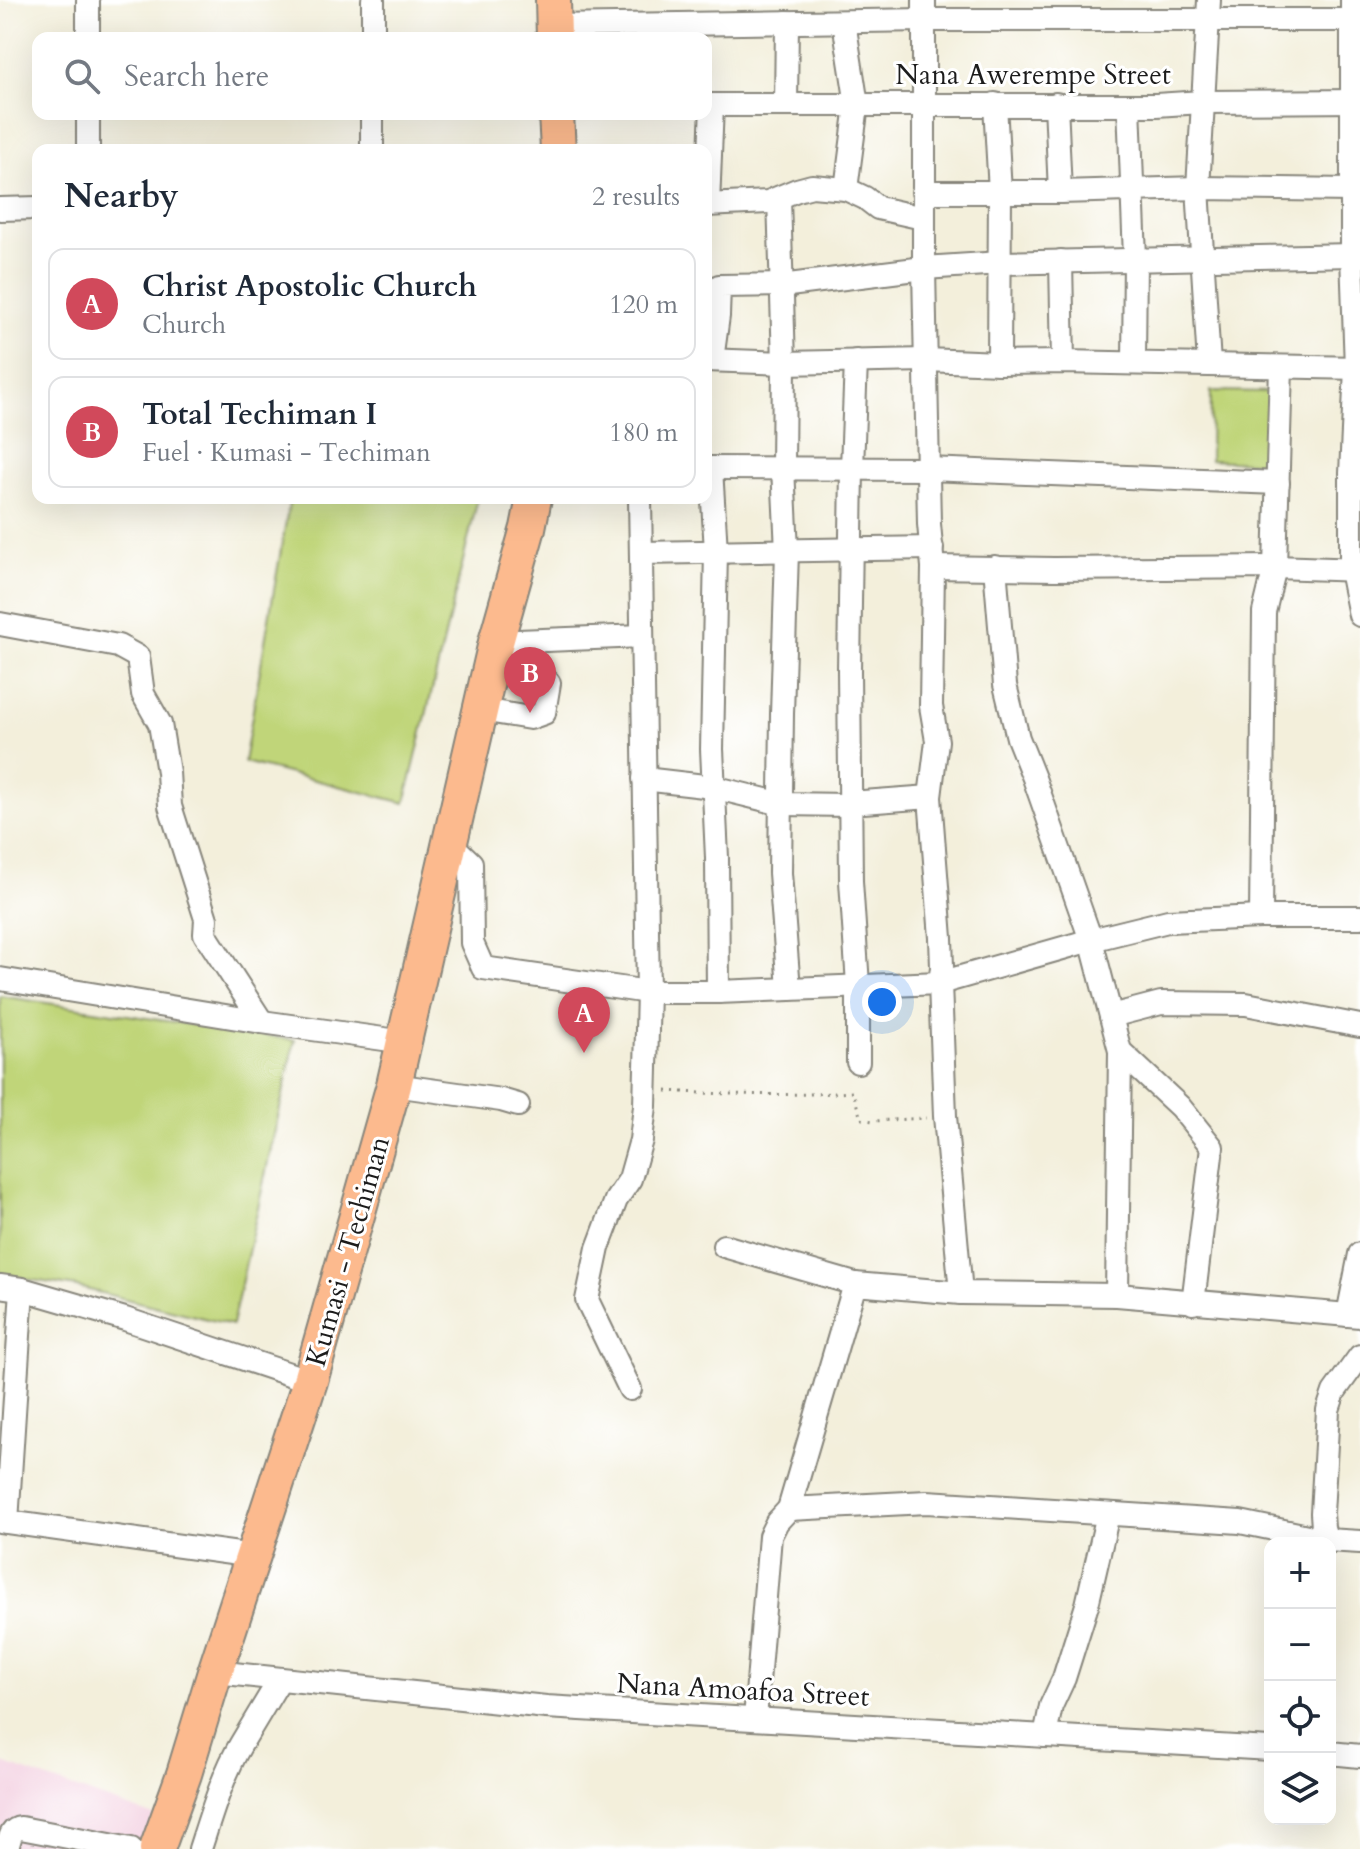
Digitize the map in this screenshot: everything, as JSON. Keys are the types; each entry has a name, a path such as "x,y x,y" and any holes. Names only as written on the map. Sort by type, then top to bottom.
{"highway":[{"path":"535,120 537,144"},
{"path":"556,120 558,144"},
{"path":"495,650 512,504"},
{"path":"495,650 533,504"},
{"name":"Kumasi - Techiman","path":"157,1849 310,1381 394,1085 495,650"}],"street":[{"path":"88,0 88,32"},
{"path":"373,0 373,32"},
{"path":"924,10 923,218 933,558 931,706 937,741 930,797 941,938 945,1116 961,1293"},
{"path":"545,20 844,22 924,10 1355,13 1356,101 1352,190 1357,257 1356,570 1360,615"},
{"path":"1208,10 1198,188 1209,364"},
{"path":"786,105 787,22"},
{"path":"844,22 857,105 846,189"},
{"name":"Nana Awerempe Street","path":"712,105 1129,105 1356,101"},
{"path":"995,104 1000,192 999,363"},
{"path":"1056,104 1060,192"},
{"path":"1129,105 1135,258 1134,363"},
{"path":"88,120 88,144"},
{"path":"372,120 372,144"},
{"path":"708,144 709,120"},
{"path":"712,205 768,202 812,186 846,189 878,208 923,218"},
{"path":"923,192 1198,188 1352,190"},
{"path":"779,198 787,551 780,873 789,989"},
{"path":"0,209 32,208"},
{"path":"712,345 718,316 719,286 789,285 924,268 1001,263 1135,258 1357,257"},
{"path":"1061,261 1063,362"},
{"path":"712,360 784,363 926,360 1358,368"},
{"path":"856,361 852,468 850,803 858,1062"},
{"path":"1261,917 1264,612 1275,567 1281,367"},
{"path":"712,468 928,469 1278,483"},
{"path":"630,1389 587,1300 598,1248 616,1200 630,1179 641,1140 646,1090 648,992 640,504"},
{"path":"712,504 716,551 712,749 718,992"},
{"path":"641,553 851,549 995,567 1356,570"},
{"path":"995,567 1005,685 1018,738 1091,940 1120,1051 1117,1295"},
{"path":"0,624 118,646 138,657 143,694 160,724 170,806 206,919 205,934 262,1022"},
{"path":"495,650 642,636"},
{"path":"481,710 530,718 544,713 549,683 537,670 495,650"},
{"path":"644,779 713,787 782,804 849,805 930,797"},
{"path":"450,843 471,863 472,943 483,968 648,992 940,983 1168,921 1360,917"},
{"path":"0,979 405,1042"},
{"path":"1111,1016 1161,1003 1246,1004 1360,1026"},
{"path":"1120,1051 1180,1107 1212,1147 1193,1303"},
{"path":"394,1085 518,1105"},
{"path":"724,1246 855,1284 961,1293 1117,1295 1354,1316 1360,1254"},
{"path":"755,1719 770,1536 789,1509 855,1284"},
{"path":"253,1556 4,1522 11,1287 125,1319 310,1381"},
{"path":"1326,1537 1322,1513 1328,1410 1334,1392 1360,1356"},
{"path":"789,1509 927,1502 1240,1522 1305,1537"},
{"path":"1045,1736 1051,1706 1064,1678 1087,1605 1108,1514"},
{"path":"1336,1542 1360,1542"},
{"name":"Nana Amoafoa Street","path":"215,1672 546,1707 1264,1749"},
{"path":"200,1849 240,1745 280,1679"},
{"path":"1336,1750 1360,1756"},
{"path":"7,1849 12,1832 21,1828 131,1849"}],"path":[{"path":"646,1090 719,1095 853,1092 861,1119 873,1121 945,1116"}],"shaded area":[{"path":"0,1762 154,1816 142,1849 0,1849"}],"green space":[{"path":"1211,391 1276,392 1272,463 1210,460"},
{"path":"289,504 477,504 405,803 244,762"},
{"path":"0,996 295,1040 232,1325 77,1287 0,1275"}],"place":[{"name":"Total Techiman I","path":"530,713"},
{"name":"Christ Apostolic Church","path":"584,1053"}]}
